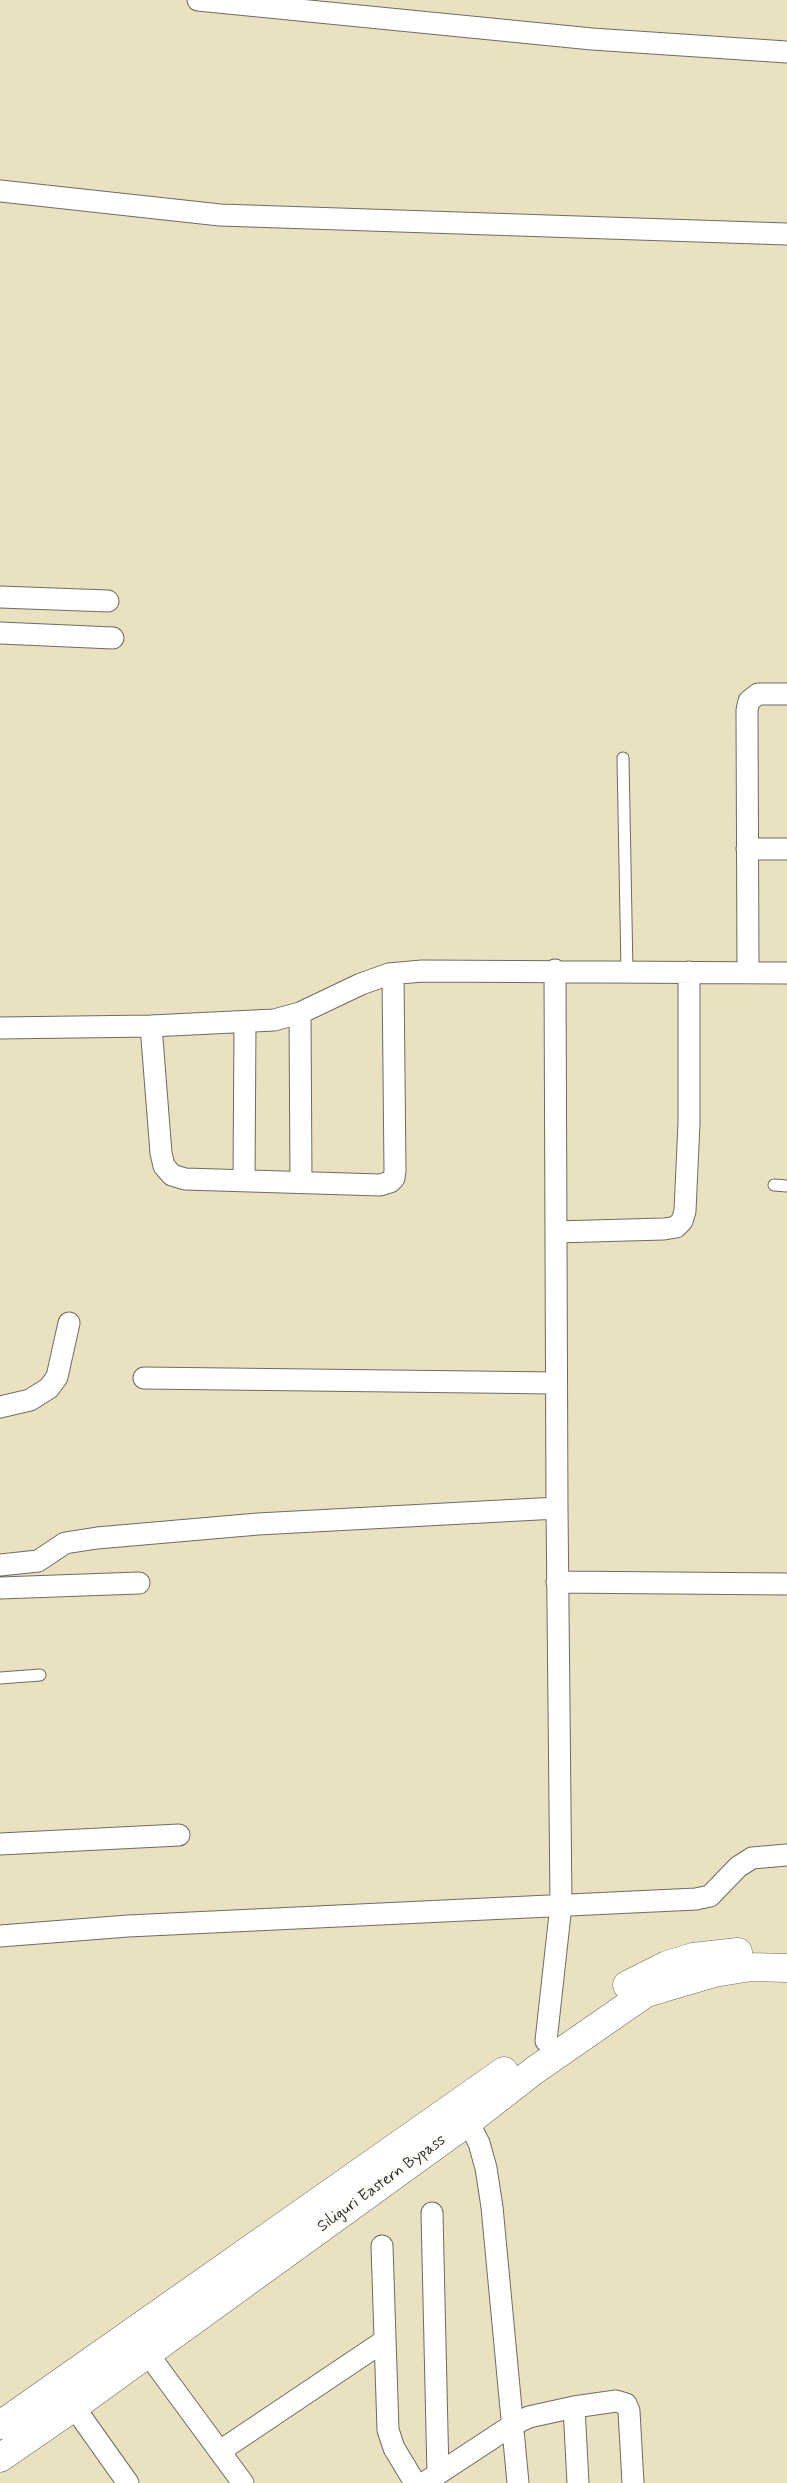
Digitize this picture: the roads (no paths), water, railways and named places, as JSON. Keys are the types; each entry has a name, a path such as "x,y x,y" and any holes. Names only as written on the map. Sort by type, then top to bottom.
{"main road":[{"name":"Siliguri Eastern Bypass","path":"0,2425 635,1980 667,1965 693,1957 728,1952 787,1949"},
{"name":"Siliguri Eastern Bypass","path":"0,2458 148,2354 468,2122 535,2070 646,1994 714,1972 751,1967 787,1968"}],"street":[{"path":"198,0 602,39 787,52"},
{"path":"0,191 220,215 787,234"},
{"path":"0,596 108,601"},
{"path":"0,633 113,638"},
{"path":"748,973 749,701 758,694 787,694"},
{"path":"747,849 787,850"},
{"path":"546,2041 561,1904 557,1582 555,970"},
{"path":"0,1028 151,1026 245,1023 274,1020 300,1013 361,984 394,974 422,971 555,970 787,973"},
{"path":"556,1232 664,1229 676,1227 682,1221 689,1123 689,972"},
{"path":"151,1026 158,1121 164,1166 172,1175 184,1179 380,1185 390,1182 394,1178 394,974"},
{"path":"300,1013 301,1182"},
{"path":"244,1181 245,1023"},
{"path":"0,1407 30,1400 49,1388 57,1377 69,1323"},
{"path":"144,1378 556,1383"},
{"path":"0,1565 38,1561 65,1543 97,1538 258,1524 557,1508"},
{"path":"557,1582 787,1584"},
{"path":"0,1588 138,1584"},
{"path":"0,1844 179,1835"},
{"path":"0,1936 128,1926 696,1899 710,1896 738,1867 752,1858 787,1855"},
{"path":"468,2122 479,2143 486,2168 514,2424 518,2483"},
{"path":"431,2478 432,2213"},
{"path":"382,2246 388,2430 394,2448 415,2483"},
{"path":"220,2451 384,2341"},
{"path":"148,2354 243,2483"},
{"path":"431,2478 514,2424 529,2417 574,2407 616,2401 626,2404 629,2411 633,2483"},
{"path":"74,2407 123,2481"},
{"path":"574,2407 578,2483"}],"lane":[{"path":"622,758 627,972"},
{"path":"774,1185 787,1186"},
{"path":"0,1678 40,1675"}]}
